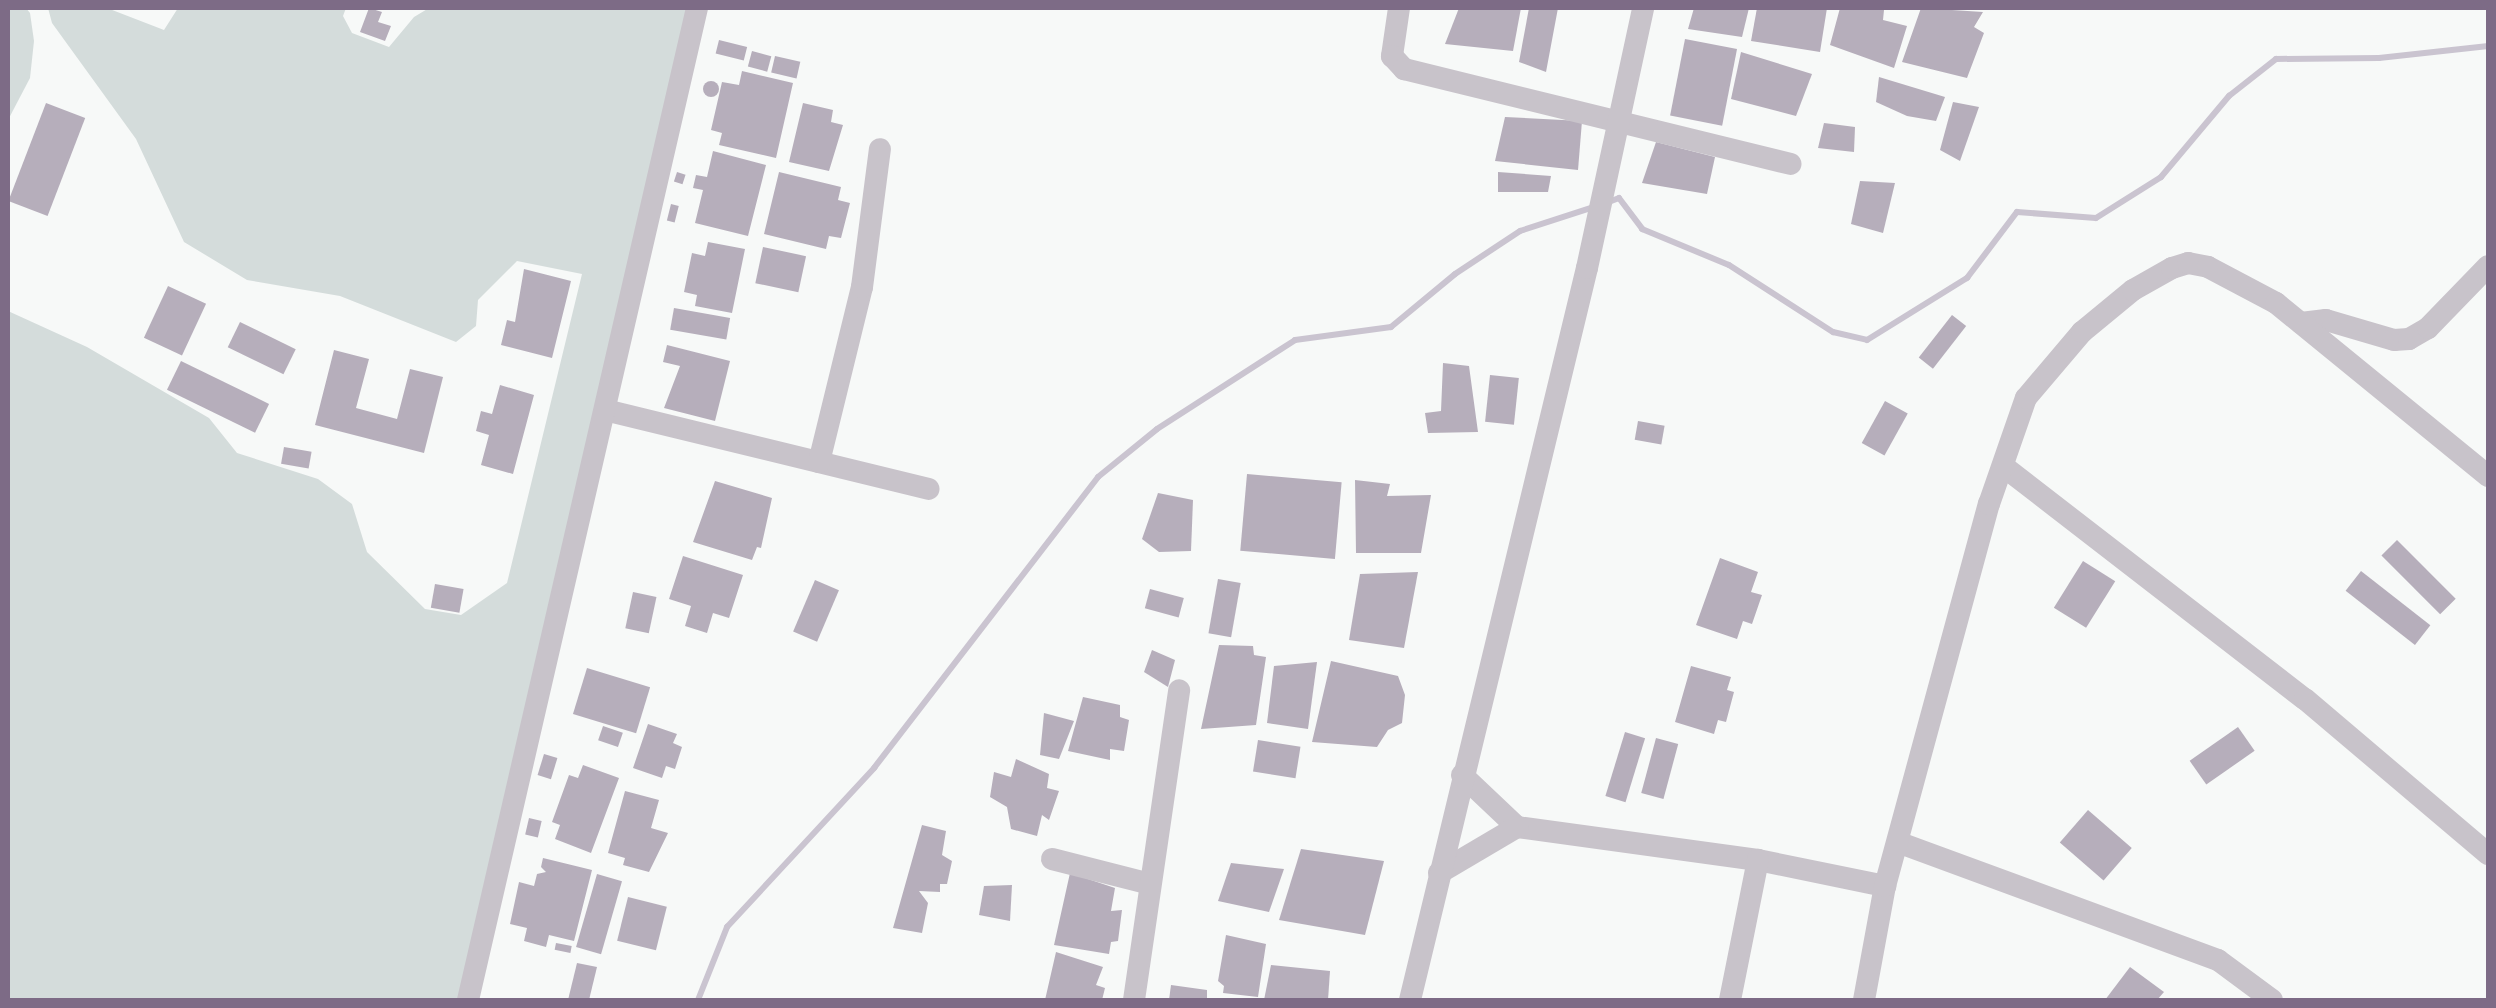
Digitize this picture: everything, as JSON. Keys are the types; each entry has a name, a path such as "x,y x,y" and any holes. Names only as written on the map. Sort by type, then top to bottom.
{"street":[{"path":"468,1000 697,8"},
{"path":"1399,8 1392,56 1404,70 1791,164"},
{"path":"1410,1000 1596,225 1643,8"},
{"path":"819,462 862,287 880,149"},
{"path":"1864,1000 1885,886 2002,466 2026,398 2055,360 2133,290 2172,268 2188,264 2232,277 2301,324 2488,476"},
{"path":"2301,324 2326,320 2394,340 2409,340 2428,328 2488,266"},
{"path":"606,410 928,490"},
{"path":"2002,466 2305,699 2488,854"},
{"path":"1134,1000 1179,690"},
{"path":"1462,774 1517,827 1758,860 1885,886"},
{"path":"1440,872 1517,827"},
{"path":"1900,843 2218,960 2272,1000"},
{"path":"1052,859 1150,884"},
{"path":"1730,1000 1758,860"}],"shaded area":[{"path":"8,8 26,8 30,13 34,41 30,78 8,120"},
{"path":"48,8 107,8 164,30 178,8 346,8 343,16 352,33 389,47 414,17 429,8 691,8 458,1000 8,1000 8,311 87,347 209,418 237,453 318,479 352,504 367,552 425,609 461,615 507,583 582,274 517,261 478,300 476,326 456,342 340,296 247,280 184,242 136,139 52,23"}],"building":[{"path":"369,8 382,12 378,22 391,26 385,41 360,32"},
{"path":"1459,8 1521,8 1513,51 1445,44"},
{"path":"1529,8 1558,8 1546,72 1519,62"},
{"path":"1694,8 1749,8 1742,37 1688,29"},
{"path":"1757,8 1827,8 1820,52 1751,41"},
{"path":"1840,8 1884,10 1883,20 1907,26 1894,68 1830,45"},
{"path":"1921,8 1983,12 1974,27 1984,33 1967,78 1902,62"},
{"path":"1685,39 1737,49 1722,126 1670,116"},
{"path":"719,40 747,47 744,61 716,54"},
{"path":"752,51 771,56 767,72 748,66"},
{"path":"1741,52 1812,74 1796,116 1731,99"},
{"path":"775,56 800,62 797,78 771,73"},
{"path":"742,71 793,83 776,158 719,145 722,133 711,130 722,82 739,85"},
{"path":"1879,77 1945,97 1936,121 1907,116 1876,102"},
{"path":"711,81 719,89 711,97 703,89"},
{"path":"1953,102 1979,107 1960,161 1940,150"},
{"path":"46,103 85,118 48,216 8,201"},
{"path":"803,103 833,110 831,122 843,125 829,171 789,162"},
{"path":"1505,117 1582,121 1578,170 1495,161"},
{"path":"1824,123 1855,127 1854,152 1818,148"},
{"path":"1656,142 1715,157 1707,194 1642,183"},
{"path":"713,151 766,165 748,236 695,223 703,190 693,188 696,175 707,177"},
{"path":"677,172 686,175 682,184 674,182"},
{"path":"779,172 841,187 838,200 850,203 841,238 829,236 826,249 764,234"},
{"path":"1498,172 1551,176 1548,192 1498,192"},
{"path":"1860,181 1895,183 1883,233 1851,224"},
{"path":"671,204 679,206 675,222 667,220"},
{"path":"708,242 745,249 732,313 695,306 697,295 684,292 692,253 705,256"},
{"path":"763,247 806,256 798,292 755,283"},
{"path":"524,269 571,281 552,358 501,345 507,320 515,322"},
{"path":"168,286 206,304 182,355 144,338"},
{"path":"674,308 730,318 726,340 670,330"},
{"path":"1952,315 1966,326 1933,369 1919,358"},
{"path":"240,322 296,349 283,374 228,347"},
{"path":"667,345 730,361 715,421 664,408 680,366 663,362"},
{"path":"334,350 369,359 356,408 397,419 410,369 443,377 424,453 315,425"},
{"path":"181,361 269,404 255,433 167,390"},
{"path":"1443,363 1469,366 1478,432 1428,433 1425,413 1441,411"},
{"path":"1490,375 1519,378 1514,425 1485,422"},
{"path":"500,385 534,395 513,474 481,465 489,435 476,431 481,411 492,414"},
{"path":"1885,401 1908,414 1884,456 1862,443"},
{"path":"1638,421 1665,426 1661,444 1635,440"},
{"path":"284,447 312,452 309,469 281,464"},
{"path":"1247,474 1342,482 1335,559 1240,551"},
{"path":"1355,480 1390,484 1387,496 1431,495 1421,553 1356,553"},
{"path":"715,481 772,498 761,548 757,547 752,560 693,542"},
{"path":"1158,493 1193,500 1191,551 1159,552 1142,539"},
{"path":"2397,540 2456,599 2440,614 2381,556"},
{"path":"683,556 743,575 729,618 713,613 707,633 685,626 691,606 669,599"},
{"path":"1720,558 1758,572 1751,592 1762,595 1752,624 1743,621 1737,639 1696,625"},
{"path":"2083,561 2115,581 2086,628 2054,608"},
{"path":"2361,571 2430,625 2415,645 2346,591"},
{"path":"1418,572 1404,648 1349,640 1360,574"},
{"path":"1218,579 1241,583 1231,637 1208,633"},
{"path":"815,580 839,590 817,642 793,632"},
{"path":"435,584 464,589 459,613 431,608"},
{"path":"1150,589 1184,598 1179,617 1145,608"},
{"path":"633,592 656,597 649,633 625,628"},
{"path":"1219,645 1253,646 1254,655 1266,657 1256,725 1201,729"},
{"path":"1152,650 1175,660 1168,687 1144,672"},
{"path":"1331,661 1398,676 1405,695 1402,723 1388,730 1377,747 1312,742"},
{"path":"1317,662 1308,729 1267,723 1274,666"},
{"path":"1691,666 1731,677 1727,690 1734,692 1726,722 1718,720 1714,734 1675,722"},
{"path":"587,668 650,687 636,733 573,714"},
{"path":"1083,697 1120,705 1120,717 1129,720 1124,751 1110,749 1110,760 1068,751"},
{"path":"1044,713 1074,721 1059,759 1040,755"},
{"path":"648,724 677,734 673,743 682,747 675,769 666,766 662,778 633,768"},
{"path":"603,726 623,733 618,747 598,740"},
{"path":"2238,727 2255,751 2206,785 2190,761"},
{"path":"1625,732 1645,738 1625,802 1605,796"},
{"path":"1656,738 1678,744 1663,799 1641,793"},
{"path":"1258,740 1300,747 1295,778 1253,772"},
{"path":"544,754 557,758 551,779 538,775"},
{"path":"1016,759 1049,774 1047,788 1059,791 1049,820 1042,815 1037,836 1011,829 1007,807 990,797 994,772 1011,777"},
{"path":"583,765 619,778 591,853 555,839 560,825 552,822 569,775 578,778"},
{"path":"625,791 659,800 651,828 668,833 649,872 623,865 625,858 608,853"},
{"path":"2088,810 2132,848 2104,881 2060,842"},
{"path":"529,818 542,821 538,837 525,835"},
{"path":"922,825 946,831 942,855 952,861 947,884 940,884 940,892 919,891 928,903 922,933 893,928"},
{"path":"1301,849 1384,861 1365,935 1279,920"},
{"path":"543,858 592,870 574,941 549,935 546,947 524,941 527,928 510,924 519,882 534,886 537,874 546,872 541,867"},
{"path":"1231,863 1284,869 1269,912 1218,901"},
{"path":"1070,873 1115,888 1111,911 1122,910 1118,941 1111,942 1109,954 1054,945"},
{"path":"597,874 622,881 601,954 576,947"},
{"path":"1012,885 1010,921 979,915 984,886"},
{"path":"628,897 667,907 656,950 617,941"},
{"path":"1226,935 1266,944 1258,997 1223,993 1224,986 1218,981"},
{"path":"556,943 572,946 570,953 555,950"},
{"path":"1056,952 1103,967 1096,985 1105,988 1102,1000 1045,1000"},
{"path":"577,963 597,967 589,1000 568,1000"},
{"path":"1271,965 1330,971 1328,1000 1264,1000"},
{"path":"2130,967 2164,992 2157,1000 2105,1000"},
{"path":"1171,985 1207,990 1207,1000 1169,1000"}],"waterway":[{"path":"1606,203 1619,198 1642,229 1729,265 1833,332 1867,340 1967,278 2017,212 2096,218 2161,177 2229,96 2276,59 2379,58 2488,46"},
{"path":"698,1000 727,927 874,768 1098,477 1157,429 1295,340 1391,327 1455,274 1520,231 1594,207"}]}
